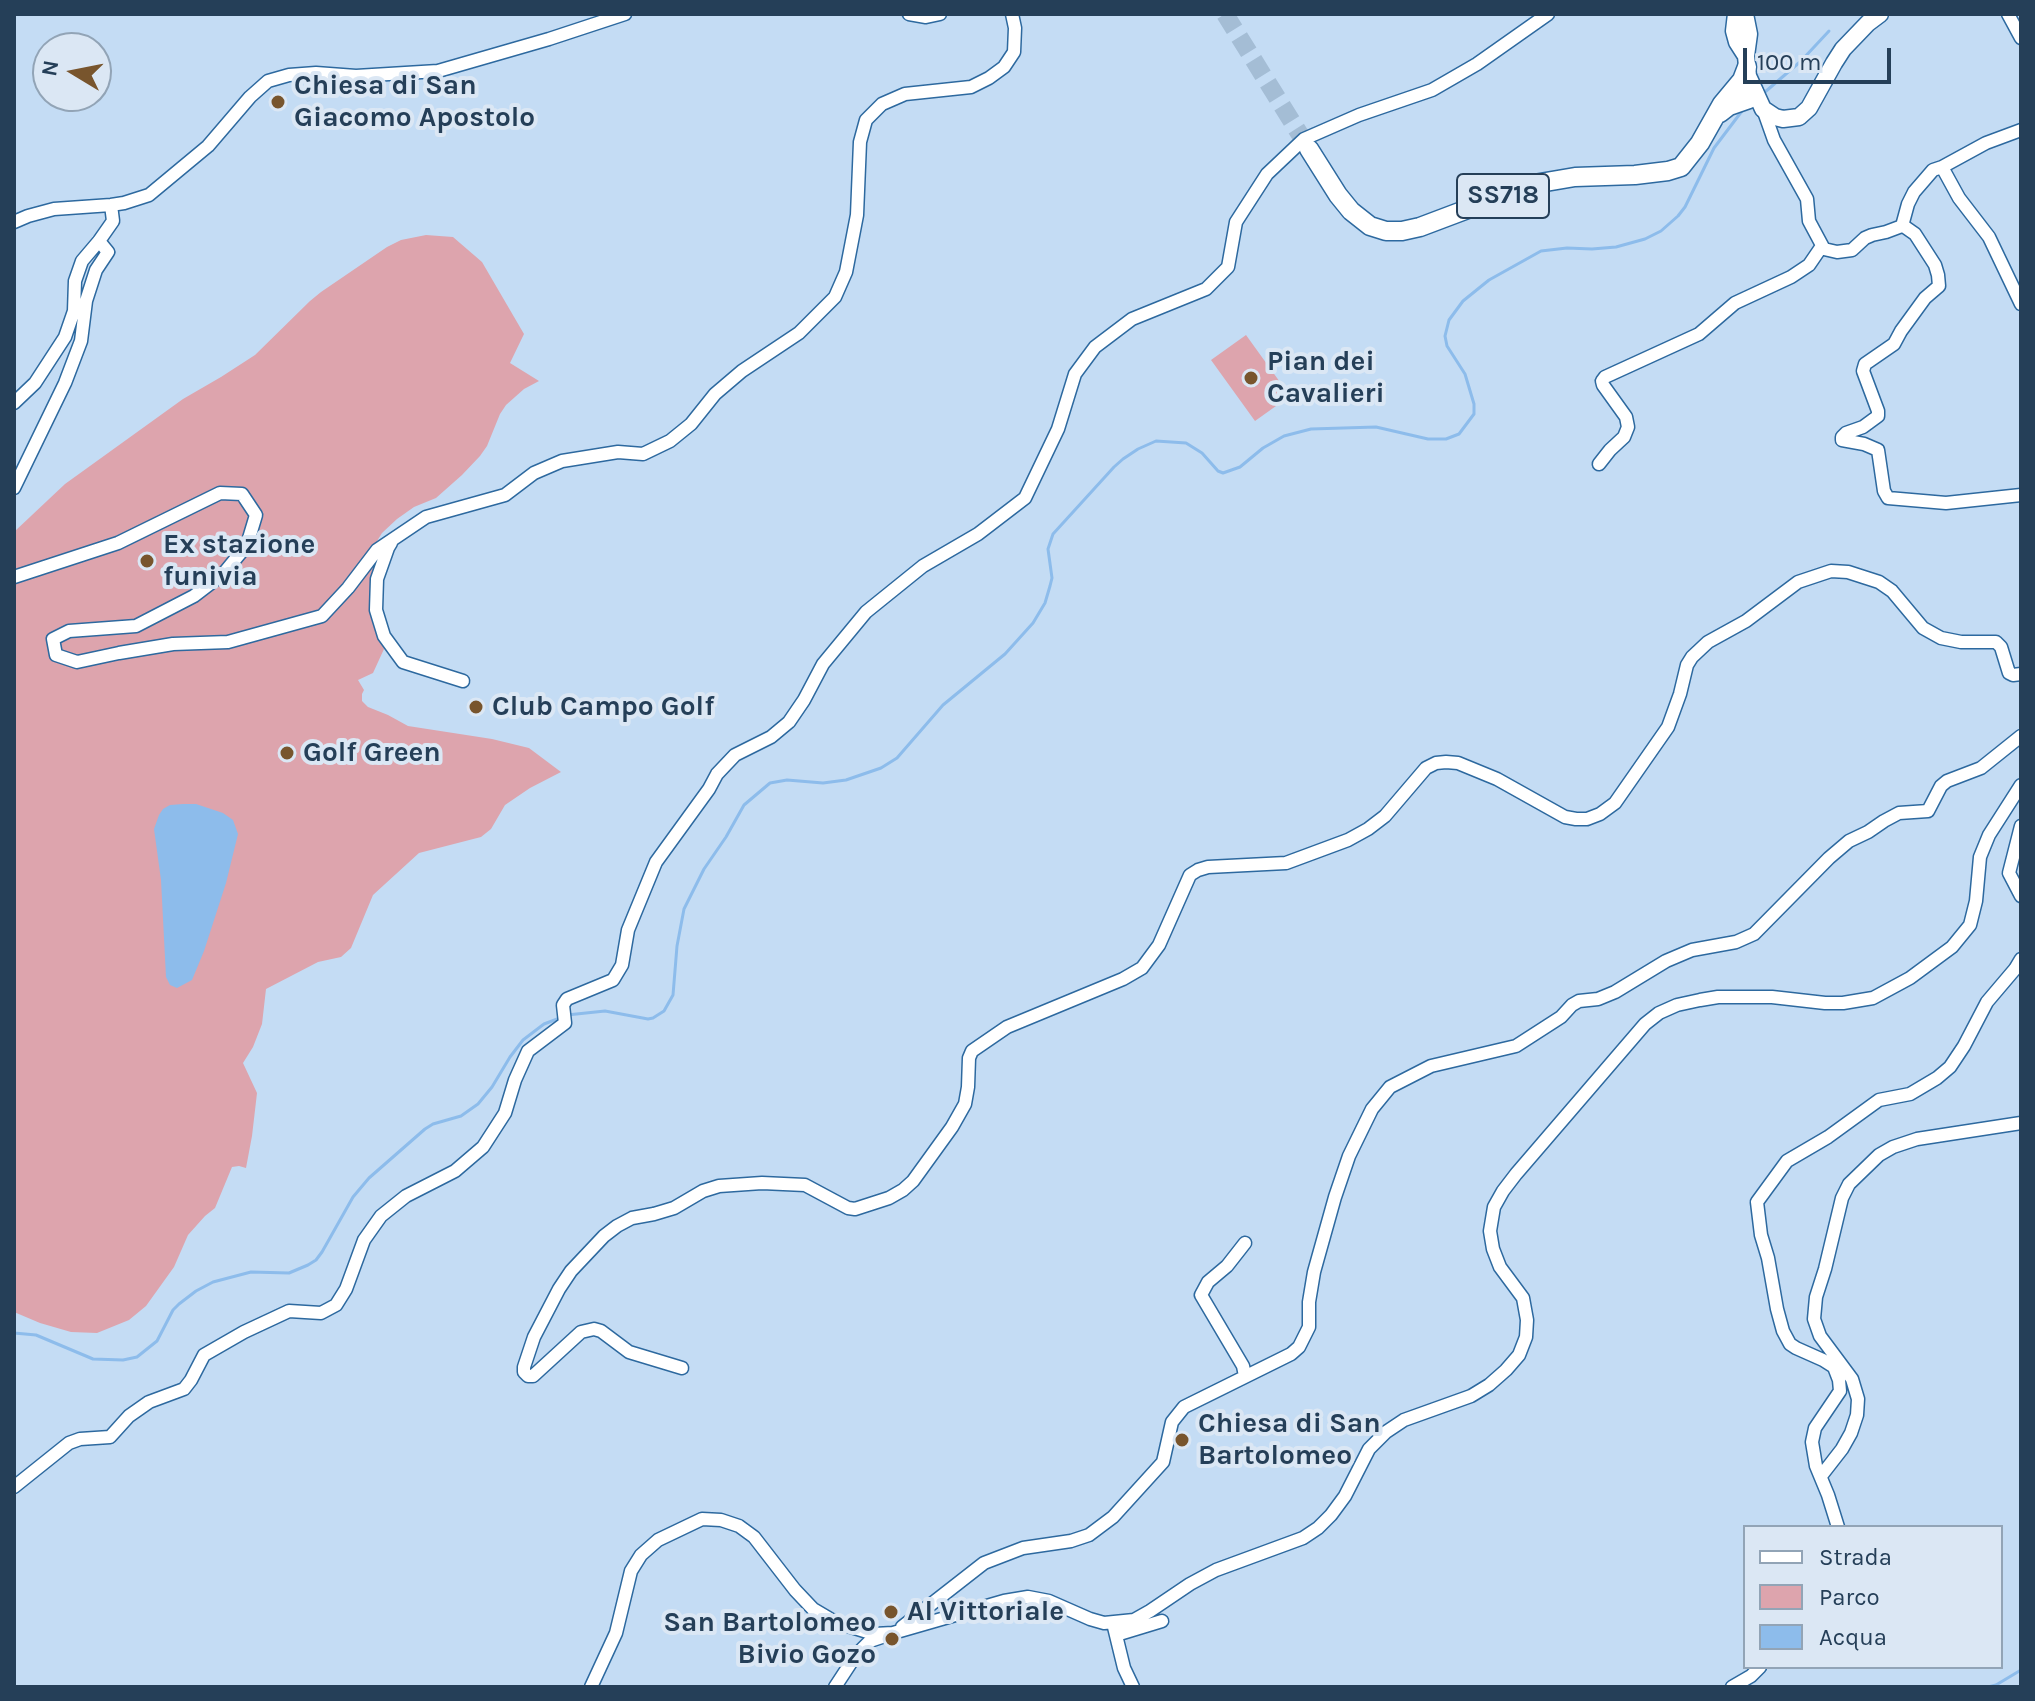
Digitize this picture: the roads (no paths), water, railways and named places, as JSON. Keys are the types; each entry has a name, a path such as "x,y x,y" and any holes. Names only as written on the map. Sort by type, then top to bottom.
{"highway":[{"path":"1744,52 1752,96"},
{"name":"SS718","path":"1309,149 1351,211 1370,226 1386,231 1402,231 1534,184 1575,177 1635,175 1675,169 1686,163 1712,120 1729,106 1752,96"}],"main road":[{"path":"1752,96 1775,117 1799,117 1809,108 1843,49 1880,14"},
{"path":"1740,15 1749,34 1744,52"}],"street":[{"path":"14,222 54,209 111,205 149,195 208,146 268,81 289,75 316,73 356,76 438,71 625,14"},
{"path":"909,14 926,17 940,14"},
{"path":"14,577 118,543 220,493 242,494 256,515 247,545 224,573 194,596 136,626 69,631 53,639 56,655 77,662 173,644 228,642 322,616 377,550 426,517 505,495 534,473 562,461 618,452 643,454 670,441 691,424 715,394 742,371 799,333 835,297 846,272 857,215 860,142 866,120 882,104 905,94 971,87 989,78 1004,67 1014,52 1012,14"},
{"path":"14,1487 69,1443 110,1437 129,1416 149,1402 184,1389 204,1355 217,1347 289,1311 321,1313 336,1305 346,1289 364,1240 381,1216 406,1196 455,1171 483,1147 505,1113 528,1051 565,1023 563,1005 567,999 613,980 622,965 628,930 656,862 717,774 735,755 771,737 789,722 823,664 866,612 923,566 978,534 1025,498 1058,429 1075,374 1095,347 1132,319 1206,289 1228,267 1236,222 1267,174 1304,139 1359,115 1432,90 1477,64 1548,14"},
{"path":"2008,14 2021,38"},
{"path":"1752,96 1807,199 1809,221 1822,246 1829,251 1852,250 1865,238 1902,226 1915,234 1935,265 1939,286 1925,298 1894,344 1865,364 1863,371 1878,416 1863,427 1846,433 1842,440 1878,450 1884,491 1888,498 1946,503 2021,495"},
{"path":"1902,226 1914,192 1933,170 1986,143 2021,130"},
{"path":"1942,167 1959,198 1989,237 2021,304"},
{"path":"14,403 35,383 65,337 74,311 75,281 82,261 113,221 111,205"},
{"path":"14,488 65,383 81,341 86,301 96,270 108,252 99,241"},
{"path":"1599,464 1624,437 1628,427 1626,417 1603,385 1605,377 1699,334 1735,303 1791,277 1809,265 1822,246"},
{"path":"396,538 388,548 377,579 376,610 384,636 403,662 463,681"},
{"path":"682,1368 629,1352 594,1329 581,1332 533,1376 524,1372 534,1337 571,1271 604,1236 632,1218 674,1208 703,1191 719,1186 762,1183 805,1185 855,1209 903,1190 952,1127 965,1104 972,1051 1018,1022 1123,979 1142,968 1159,945 1190,875 1198,870 1286,863 1348,840 1385,816 1426,768 1436,763 1458,763 1497,779 1565,817 1587,819 1600,814 1615,803 1668,727 1692,657 1708,642 1746,621 1798,582 1831,571 1848,572 1879,582 1892,591 1923,628 1941,638 1961,642 1996,642 2001,647 2009,673 2021,674"},
{"path":"591,1687 616,1633 631,1571 641,1555 658,1540 702,1519 721,1520 739,1526 754,1537 813,1609 835,1622 874,1634 893,1633 984,1563 1023,1548 1071,1541 1089,1535 1113,1517 1163,1462 1172,1422 1184,1407 1291,1354 1299,1347 1309,1327 1314,1272 1339,1183 1362,1127 1390,1087 1431,1066 1516,1046 1542,1031 1579,1001 1598,999 1615,992 1666,961 1692,950 1736,942 1754,934 1849,841 1899,813 1928,811 1947,781 1981,768 2021,736"},
{"path":"1114,1629 1150,1611 1216,1570 1303,1538 1331,1515 1345,1496 1369,1449 1386,1432 1404,1420 1471,1396 1506,1370 1519,1355 1526,1337 1527,1320 1523,1298 1500,1267 1493,1249 1490,1231 1494,1207 1516,1174 1645,1024 1677,1005 1718,997 1843,1003 1873,998 1910,978 1952,947 1970,925 1976,901 1980,857 1989,835 2021,785"},
{"path":"2021,826 2009,873 2021,896"},
{"path":"1821,1476 1851,1433 1858,1399 1852,1379 1839,1368 1790,1344 1783,1331 1761,1235 1757,1202 1787,1161 1828,1137 1879,1100 1910,1094 1950,1067 1987,1002 2021,959"},
{"path":"1837,1525 1813,1457 1812,1442 1815,1428 1840,1391 1839,1368 1814,1319 1816,1297 1842,1198 1849,1184 1879,1155 1893,1147 1917,1139 2021,1123"},
{"path":"1245,1243 1227,1266 1208,1282 1201,1295 1243,1366 1245,1376"},
{"path":"835,1687 856,1655 870,1641 1004,1601 1028,1597 1049,1601 1114,1629 1162,1621"},
{"path":"1114,1629 1124,1668 1133,1687"},
{"path":"1732,1687 1758,1669"}],"water":[{"path":"196,804 223,813 233,820 238,834 204,951 192,980 177,988 170,985 166,977 161,880 154,829 163,809 170,805"}],"waterway":[{"path":"1765,92 1829,31"},
{"path":"567,1015 605,1011 648,1019 664,1011 673,995 684,909 704,869 744,805 770,783 846,780 881,768 897,758 943,705 1005,654 1033,623 1045,603 1052,578 1048,549 1053,534 1123,459 1156,441 1186,443 1223,473 1240,467 1284,436 1311,429 1376,427 1428,439 1446,439 1459,434 1474,414 1474,404 1465,374 1447,346 1445,336 1449,320 1463,301 1489,280 1541,251 1616,247 1661,231 1685,207 1714,148 1742,111"},
{"path":"14,1333 36,1335 93,1359 137,1357 157,1341 173,1310 196,1291 213,1282 251,1272 289,1273 308,1265 322,1252 353,1197 369,1178 425,1129 461,1116 478,1104 523,1040 544,1024 560,1018"},
{"path":"1988,1687 2021,1670"}],"tunnel":[{"path":"1225,14 1309,149"}],"place":[{"name":"Chiesa di San Giacomo Apostolo","path":"278,102"},
{"name":"Pian dei Cavalieri","path":"1251,378"},
{"name":"Ex stazione funivia","path":"147,561"},
{"name":"Club Campo Golf","path":"476,707"},
{"name":"Golf Green","path":"287,753"},
{"name":"Chiesa di San Bartolomeo","path":"1182,1440"},
{"name":"Al Vittoriale","path":"891,1612"},
{"name":"San Bartolomeo Bivio Gozo","path":"892,1639"}]}
